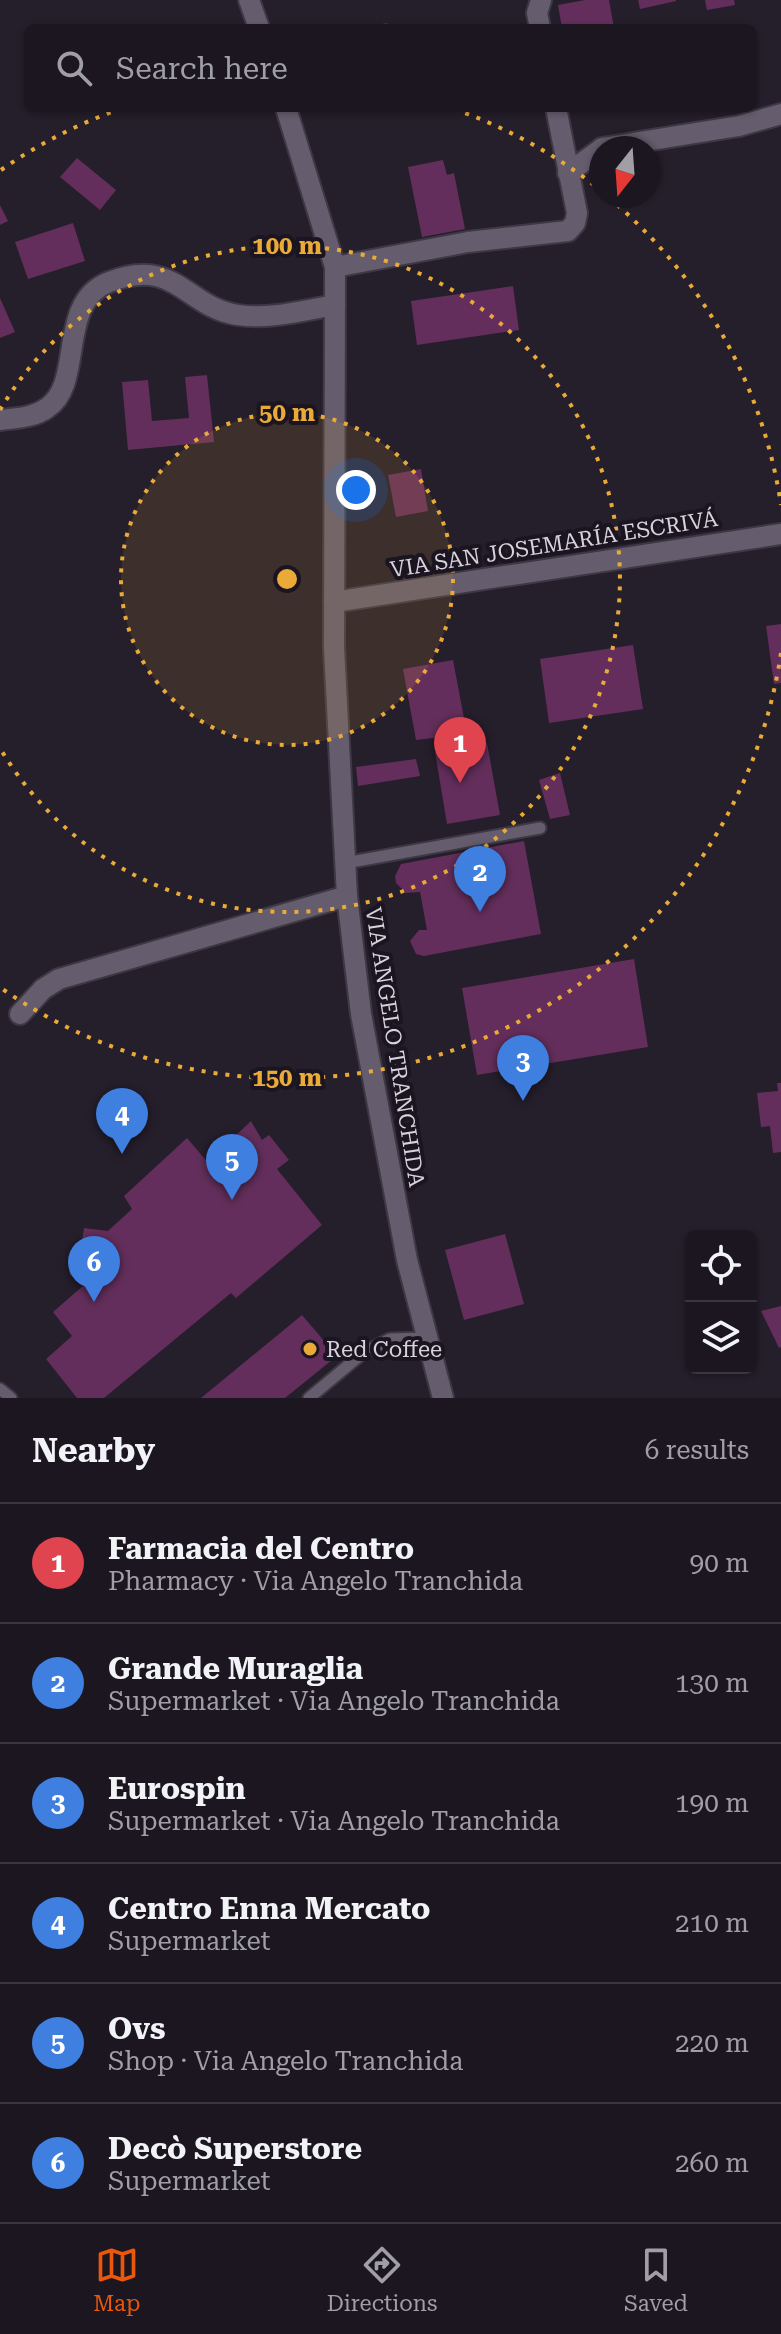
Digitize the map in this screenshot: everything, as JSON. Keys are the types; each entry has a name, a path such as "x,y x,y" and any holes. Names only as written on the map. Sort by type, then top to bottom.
{"street":[{"path":"249,0 258,24"},
{"path":"539,24 537,13 541,0"},
{"name":"VIA ANGELO TRANCHIDA","path":"287,112 335,267 334,602 347,896 361,1014 407,1260 443,1398"},
{"path":"335,267 468,242 568,231 575,223 577,213 557,112"},
{"path":"661,139 739,126 781,114"},
{"path":"568,173 589,158"},
{"path":"0,420 30,416 49,408 65,379 79,314 91,295 104,284 125,276 145,274 166,280 185,287 203,301 237,315 335,305"},
{"name":"VIA SAN JOSEMARÍA ESCRIVÁ","path":"334,602 781,534"},
{"path":"20,1014 43,989 59,979 347,896"}],"lane":[{"path":"345,863 540,828"},
{"path":"309,1398 363,1353 390,1339 427,1338"},
{"path":"0,1389 11,1398"}],"building":[{"path":"609,0 613,24 561,24 558,5"},
{"path":"638,0 676,0 676,1 640,9"},
{"path":"705,0 734,0 735,5 707,10"},
{"path":"77,158 116,190 100,210 60,177"},
{"path":"443,160 447,175 454,173 465,229 422,237 408,167"},
{"path":"0,205 8,221 0,225"},
{"path":"73,223 85,261 28,279 15,242"},
{"path":"513,286 519,330 417,345 411,301"},
{"path":"0,298 15,332 0,338"},
{"path":"207,375 214,442 128,450 122,382 148,380 152,421 189,418 185,377"},
{"path":"421,469 428,511 396,517 388,475"},
{"path":"781,624 781,683 774,684 766,626"},
{"path":"633,645 643,709 549,723 540,659"},
{"path":"453,660 467,734 416,740 403,669"},
{"path":"487,743 500,815 447,824 435,752"},
{"path":"416,759 420,776 358,786 356,767"},
{"path":"560,773 570,815 550,819 539,780"},
{"path":"524,841 541,934 424,956 416,954 410,941 419,930 427,930 420,892 406,893 396,883 395,876 401,864"},
{"path":"634,959 648,1047 477,1075 462,988"},
{"path":"777,1083 781,1083 781,1152 773,1153 770,1126 761,1127 757,1093 778,1091"},
{"path":"251,1121 262,1140 269,1135 289,1160 277,1169 322,1225 236,1298 231,1293 104,1398 77,1398 46,1359 72,1336 53,1312 84,1285 79,1277 70,1275 68,1260 80,1254 84,1228 108,1231 132,1209 124,1196 187,1138 210,1165 238,1144 233,1138"},
{"path":"505,1234 524,1304 464,1320 445,1250"},
{"path":"781,1306 781,1347 779,1348 761,1311"},
{"path":"302,1315 337,1356 285,1398 201,1398"}],"place":[{"name":"Farmacia del Centro","path":"460,783"},
{"name":"Grande Muraglia","path":"480,912"},
{"name":"Eurospin","path":"523,1101"},
{"name":"Centro Enna Mercato","path":"122,1154"},
{"name":"Ovs","path":"232,1200"},
{"name":"Decò Superstore","path":"94,1302"},
{"name":"Red Coffee","path":"310,1349"}]}
